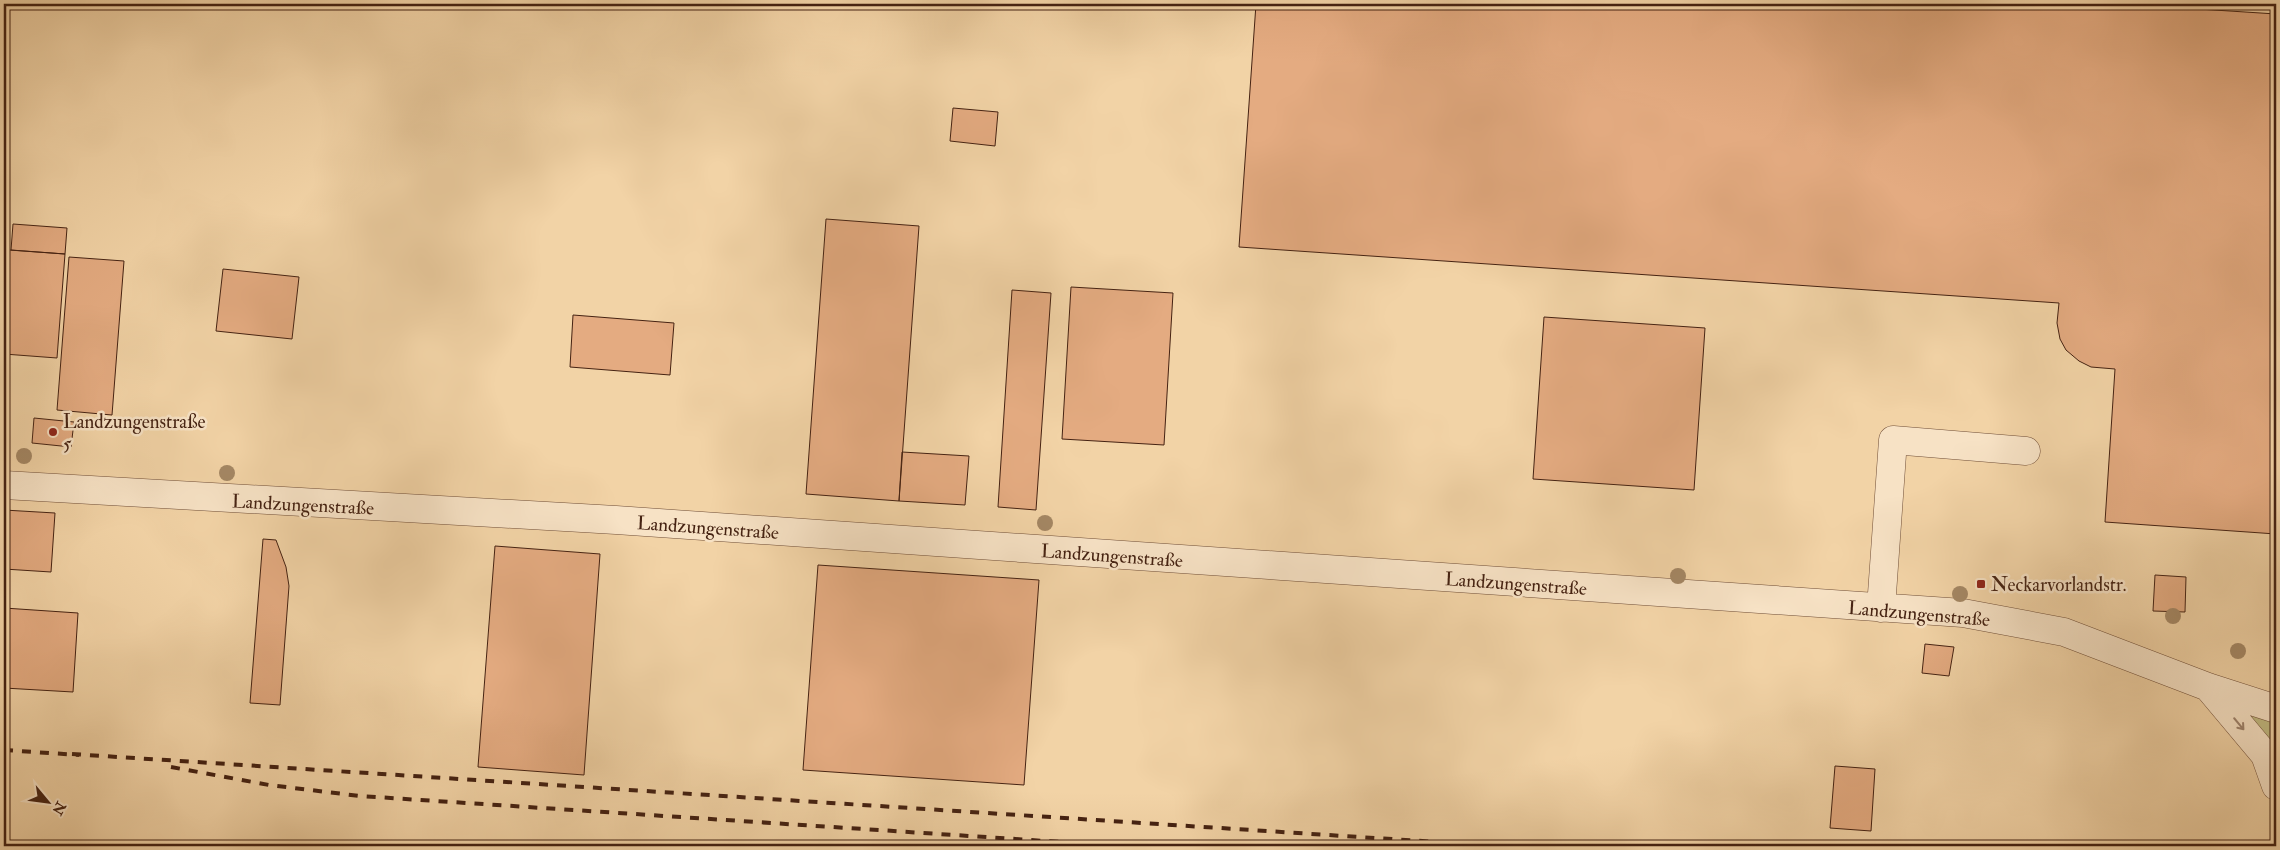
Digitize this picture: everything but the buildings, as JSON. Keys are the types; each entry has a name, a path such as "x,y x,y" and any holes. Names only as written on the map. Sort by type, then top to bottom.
{"street":[{"path":"1881,608 1893,440 2026,450"},
{"name":"Landzungenstraße","path":"4,486 616,520 1963,613 2064,632 2208,687 2276,709"},
{"name":"Landzungenstraße","path":"2208,687 2266,755 2276,786"}],"shaded area":[{"path":"2253,713 2276,724 2276,753 2249,718"}],"railway":[{"path":"4,750 79,755"},
{"path":"72,754 1499,846"},
{"path":"171,767 269,785 360,796 1122,846"}],"place":[{"name":"Landzungenstraße 5","path":"53,432"},
{"name":"Neckarvorlandstr.","path":"1981,584"}]}
